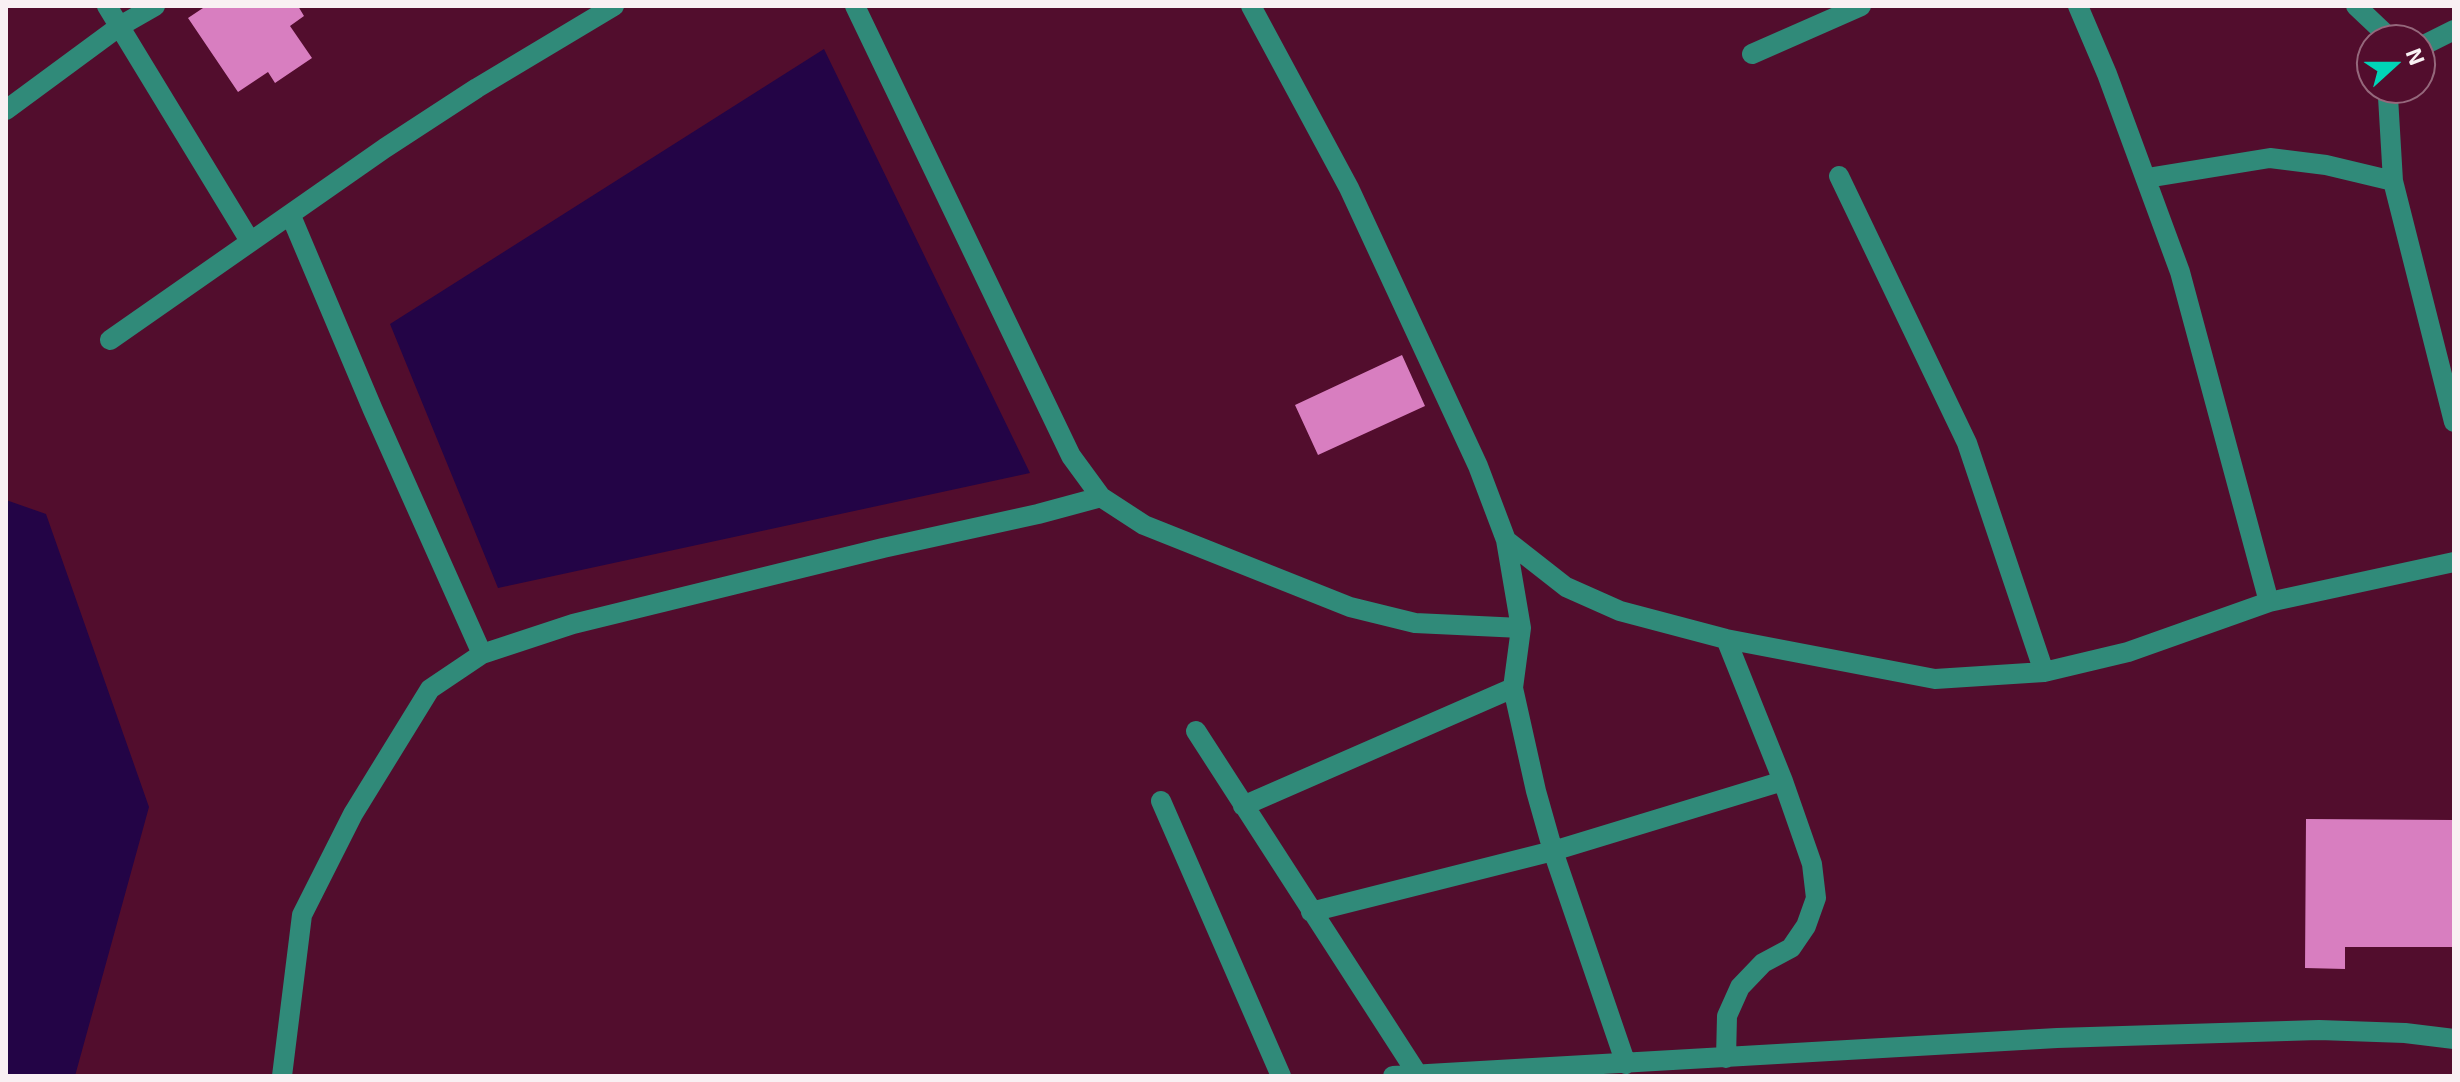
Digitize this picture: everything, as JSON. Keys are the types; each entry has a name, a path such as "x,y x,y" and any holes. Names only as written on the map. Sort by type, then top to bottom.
{"street":[{"path":"107,6 250,241"},
{"path":"6,110 120,26 155,6"},
{"path":"110,340 385,148 477,88 614,6"},
{"path":"855,6 1071,456 1101,497 1144,525 1350,607 1415,623 1521,628"},
{"path":"1251,6 1349,188 1478,466 1506,540 1521,628 1513,688 1553,851 1626,1064"},
{"path":"1752,54 1861,6"},
{"path":"2078,6 2147,178 2180,272 2269,602"},
{"path":"2356,6 2375,24"},
{"path":"2436,39 2454,30"},
{"path":"2388,104 2393,181 2454,422"},
{"path":"2147,178 2270,158 2326,165 2393,181"},
{"path":"1839,176 1967,443 2044,672"},
{"path":"291,216 482,654"},
{"path":"282,1076 302,915 353,814 430,689 482,654 573,624 1101,497"},
{"path":"1506,540 1566,587 1620,611 1726,639 1935,679 2044,672 2128,652 2269,602 2454,562"},
{"path":"1726,639 1783,781 1812,864 1816,898 1806,926 1791,948 1763,963 1740,987 1727,1016 1726,1058"},
{"path":"1243,806 1513,688"},
{"path":"1196,731 1418,1075"},
{"path":"1311,912 1553,851 1783,781"},
{"path":"1161,801 1281,1076"},
{"path":"1393,1076 2057,1038 2319,1030 2405,1033 2454,1039"}],"shaded area":[{"path":"824,49 1030,473 498,588 390,324"},
{"path":"6,500 46,514 149,807 75,1076 6,1076"}],"building":[{"path":"206,6 298,6 304,16 290,26 312,58 275,83 268,72 238,92 188,18"},
{"path":"1402,355 1425,406 1318,455 1295,405"},
{"path":"2306,819 2454,820 2454,947 2345,947 2345,969 2305,968"}]}
